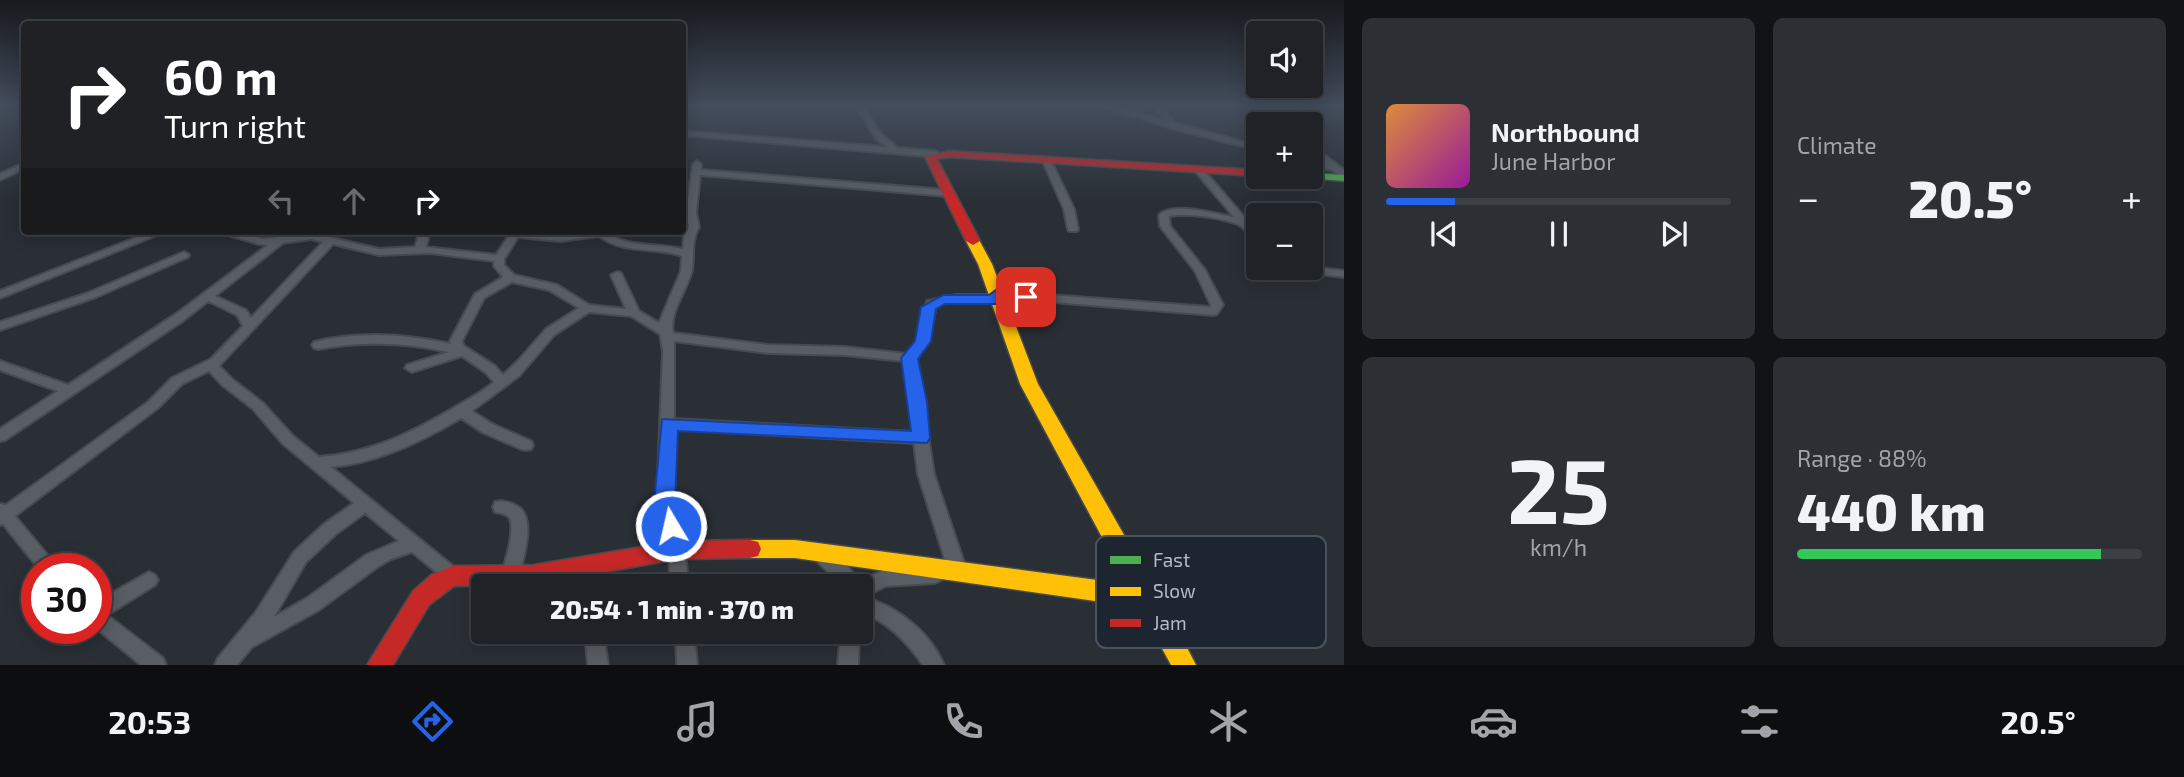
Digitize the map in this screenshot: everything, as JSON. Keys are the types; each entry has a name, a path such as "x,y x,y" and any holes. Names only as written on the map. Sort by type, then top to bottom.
{"street":[{"path":"733,137 936,154 1246,172"},
{"path":"879,137 895,150"},
{"path":"1217,137 1246,145"},
{"path":"936,154 930,157 985,264 1029,384 1115,536"},
{"path":"1323,158 1341,174"},
{"path":"1046,159 1069,209 1073,229"},
{"path":"0,177 21,167"},
{"path":"1323,167 1341,174"},
{"path":"1198,169 1246,224"},
{"path":"678,574 677,550 665,503 669,424 665,334 687,271 695,170 947,193"},
{"path":"1323,175 1341,174"},
{"path":"952,568 920,438 918,402 910,358 923,341 931,303 956,298 997,297 1213,311 1217,305 1206,279 1166,226 1164,215 1167,212 1183,211 1244,222"},
{"path":"0,295 152,235"},
{"path":"238,235 259,242 299,235"},
{"path":"419,250 424,235"},
{"path":"515,235 499,259 499,266 510,278 553,287 586,308 634,313 665,334 768,349 845,351 910,358"},
{"path":"538,235 576,235"},
{"path":"604,235 611,241 668,248 688,254"},
{"path":"36,553 1,514 153,405 177,381 211,365 332,238 379,252 419,250 499,259"},
{"path":"0,436 208,297 280,240"},
{"path":"0,326 92,295 184,255"},
{"path":"1323,272 1344,274"},
{"path":"617,275 634,313"},
{"path":"461,351 456,341 476,300 484,292 510,278"},
{"path":"208,297 242,313 249,327"},
{"path":"315,463 335,462 378,451 460,410 502,383 524,364 551,332 586,308"},
{"path":"318,345 373,337 417,340 461,351 490,369 502,383"},
{"path":"412,368 461,351"},
{"path":"0,365 69,390"},
{"path":"211,365 315,463 453,576"},
{"path":"460,410 487,428 526,445"},
{"path":"669,424 920,438"},
{"path":"225,665 245,642 300,557 330,528 366,503"},
{"path":"501,506 513,511 519,524 510,574"},
{"path":"245,642 312,604 373,557 388,550 415,544"},
{"path":"523,574 677,550 753,548 818,551 952,568 1096,591"},
{"path":"818,551 844,574"},
{"path":"581,565 583,574"},
{"path":"873,584 884,578 929,577 952,568"},
{"path":"385,663 421,598 439,582 453,576 471,576"},
{"path":"112,604 149,580"},
{"path":"873,610 891,618 911,635 934,665"},
{"path":"112,628 156,665"},
{"path":"595,644 598,665"},
{"path":"686,644 687,665"},
{"path":"848,665 849,644"},
{"path":"1177,648 1186,665"}],"traffic: fast":[{"path":"1323,177 1344,178"}],"traffic: slow":[{"path":"973,241 985,264 1029,384 1113,536"},
{"path":"750,549 795,549 1096,591"},
{"path":"1175,648 1184,665"}],"traffic: jam":[{"path":"973,241 930,157 949,154 1246,172"},
{"path":"379,665 421,598 439,582 453,576 533,575 677,550 750,549"}],"route":[{"path":"671,526 665,503 669,424 920,438 919,409 910,358 923,341 928,307 931,303 956,298 998,299 996,294 1026,297"}]}
